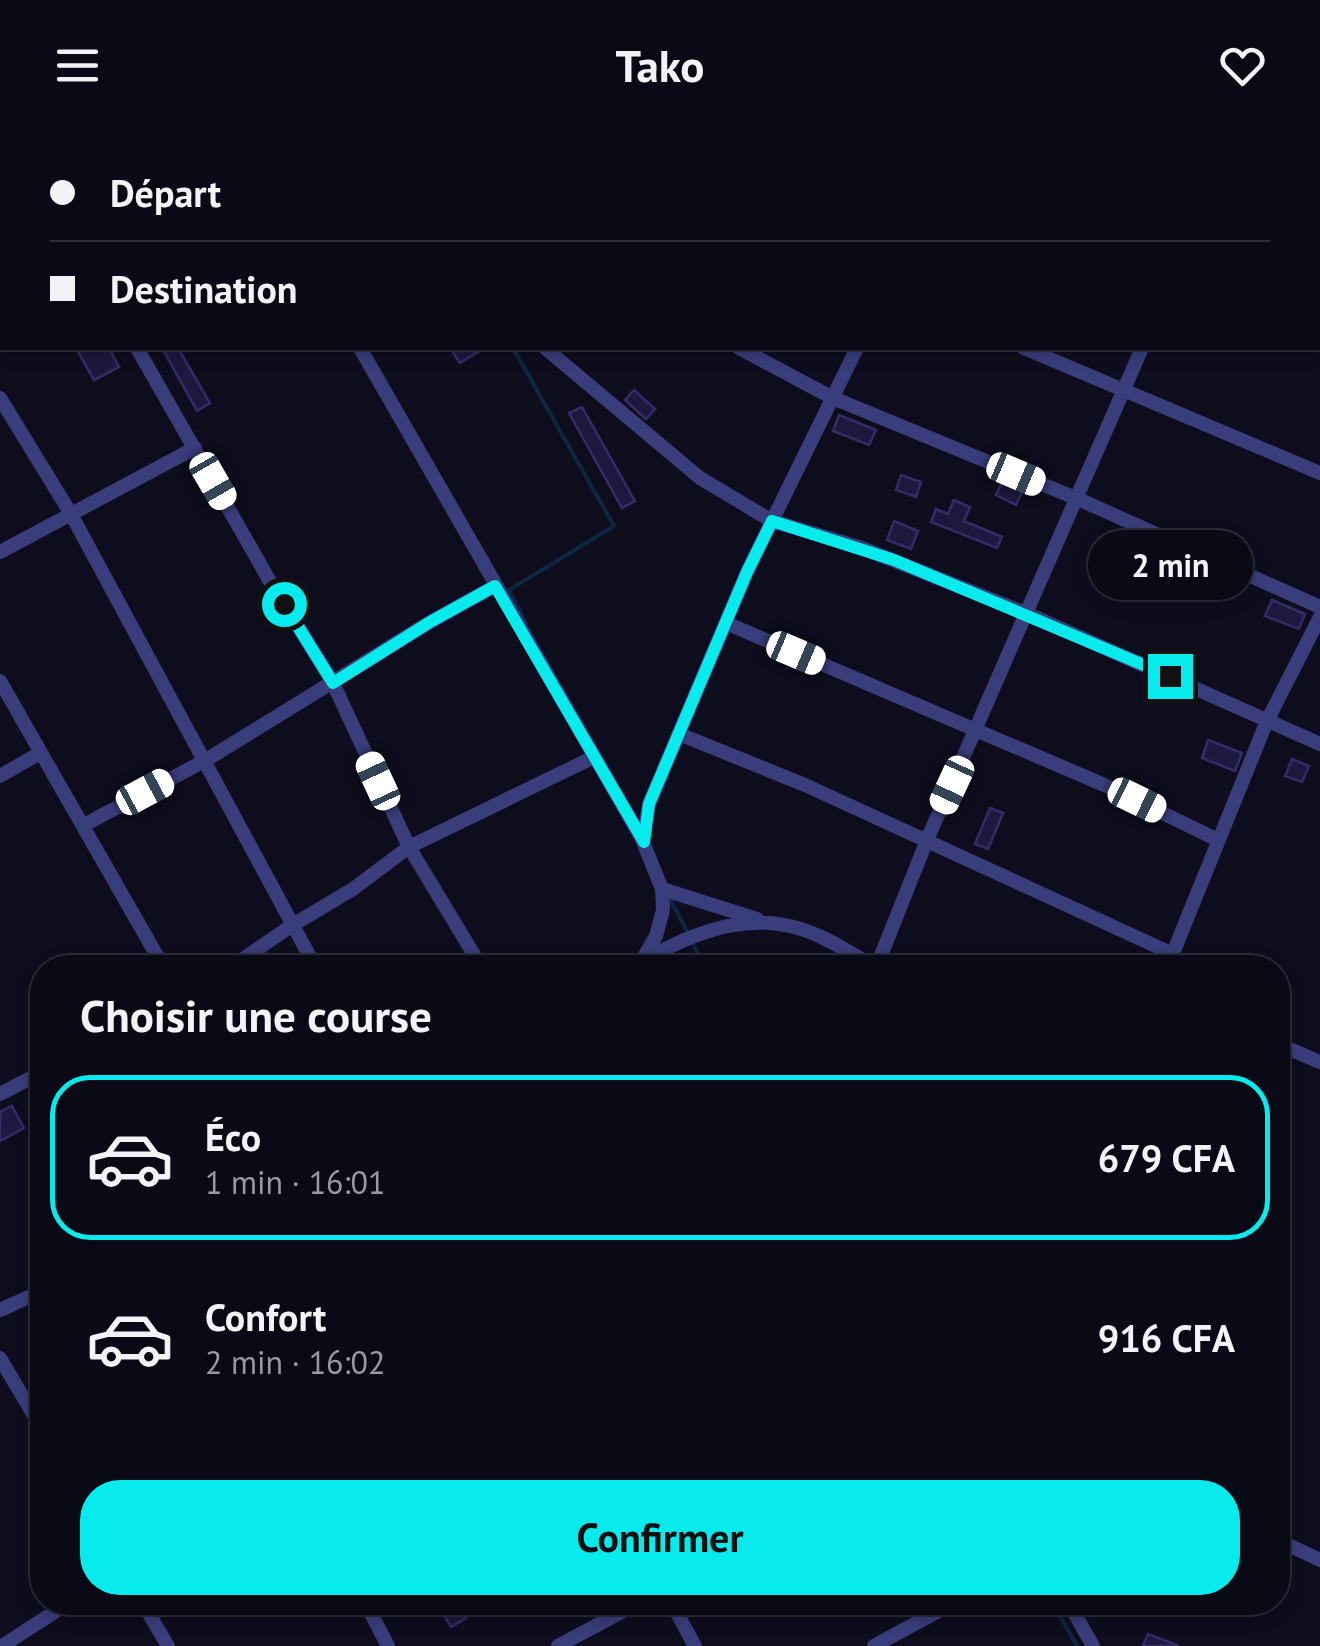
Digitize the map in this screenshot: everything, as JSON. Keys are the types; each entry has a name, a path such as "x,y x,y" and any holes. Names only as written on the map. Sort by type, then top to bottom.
{"street":[{"path":"139,350 333,683 409,847 474,955"},
{"path":"361,350 644,842 662,888 663,910 656,936 643,955"},
{"path":"547,350 700,478 772,521 862,548 1028,614 1320,744"},
{"path":"743,350 833,398 1078,499 1320,608"},
{"path":"644,842 649,804 726,624 856,350"},
{"path":"1029,350 1320,474"},
{"path":"882,955 927,840 1141,350"},
{"path":"0,398 72,514 308,955"},
{"path":"0,552 195,448"},
{"path":"84,825 206,760 495,586"},
{"path":"1172,955 1266,721 1320,617"},
{"path":"726,624 978,730 1218,840"},
{"path":"0,681 157,955"},
{"path":"679,734 927,840 1158,955"},
{"path":"0,776 40,753"},
{"path":"249,955 353,889 409,847 594,757"},
{"path":"662,888 796,927 853,955"},
{"path":"656,955 707,930 738,922 766,921"},
{"path":"1290,1049 1320,1062"},
{"path":"0,1094 30,1078"},
{"path":"0,1310 30,1296"},
{"path":"0,1358 30,1409"},
{"path":"1290,1546 1320,1560"},
{"path":"2,1646 50,1615"},
{"path":"150,1615 168,1646"},
{"path":"372,1615 388,1646"},
{"path":"558,1646 616,1615"},
{"path":"678,1615 695,1646"},
{"path":"874,1646 931,1615"},
{"path":"1075,1615 1093,1646"}],"building":[{"path":"77,350 110,350 119,367 94,380"},
{"path":"163,350 179,350 210,403 197,411"},
{"path":"451,350 481,350 460,363"},
{"path":"634,390 655,409 646,419 625,400"},
{"path":"582,407 635,501 622,508 569,413"},
{"path":"839,415 876,430 869,445 833,431"},
{"path":"901,475 921,482 916,497 896,490"},
{"path":"1002,482 1022,492 1016,505 996,495"},
{"path":"954,500 970,507 964,521 1002,537 997,548 931,522 936,509 948,514"},
{"path":"894,521 918,531 911,549 887,540"},
{"path":"1272,600 1305,614 1299,629 1265,616"},
{"path":"1208,740 1242,753 1235,771 1202,758"},
{"path":"1292,759 1309,766 1302,782 1285,776"},
{"path":"990,808 1003,813 988,849 975,844"},
{"path":"12,1106 24,1128 0,1141 0,1112"},
{"path":"444,1615 464,1615 466,1618 451,1627"},
{"path":"1148,1634 1177,1645 1143,1646"}],"waterway":[{"path":"514,350 614,526 509,590 526,623"},
{"path":"669,897 688,933"},
{"path":"692,942 698,955"},
{"path":"1059,1615 1077,1646"}],"route":[{"path":"284,604 333,683 495,586 644,842 649,804 772,521 894,560 1170,676"}]}
